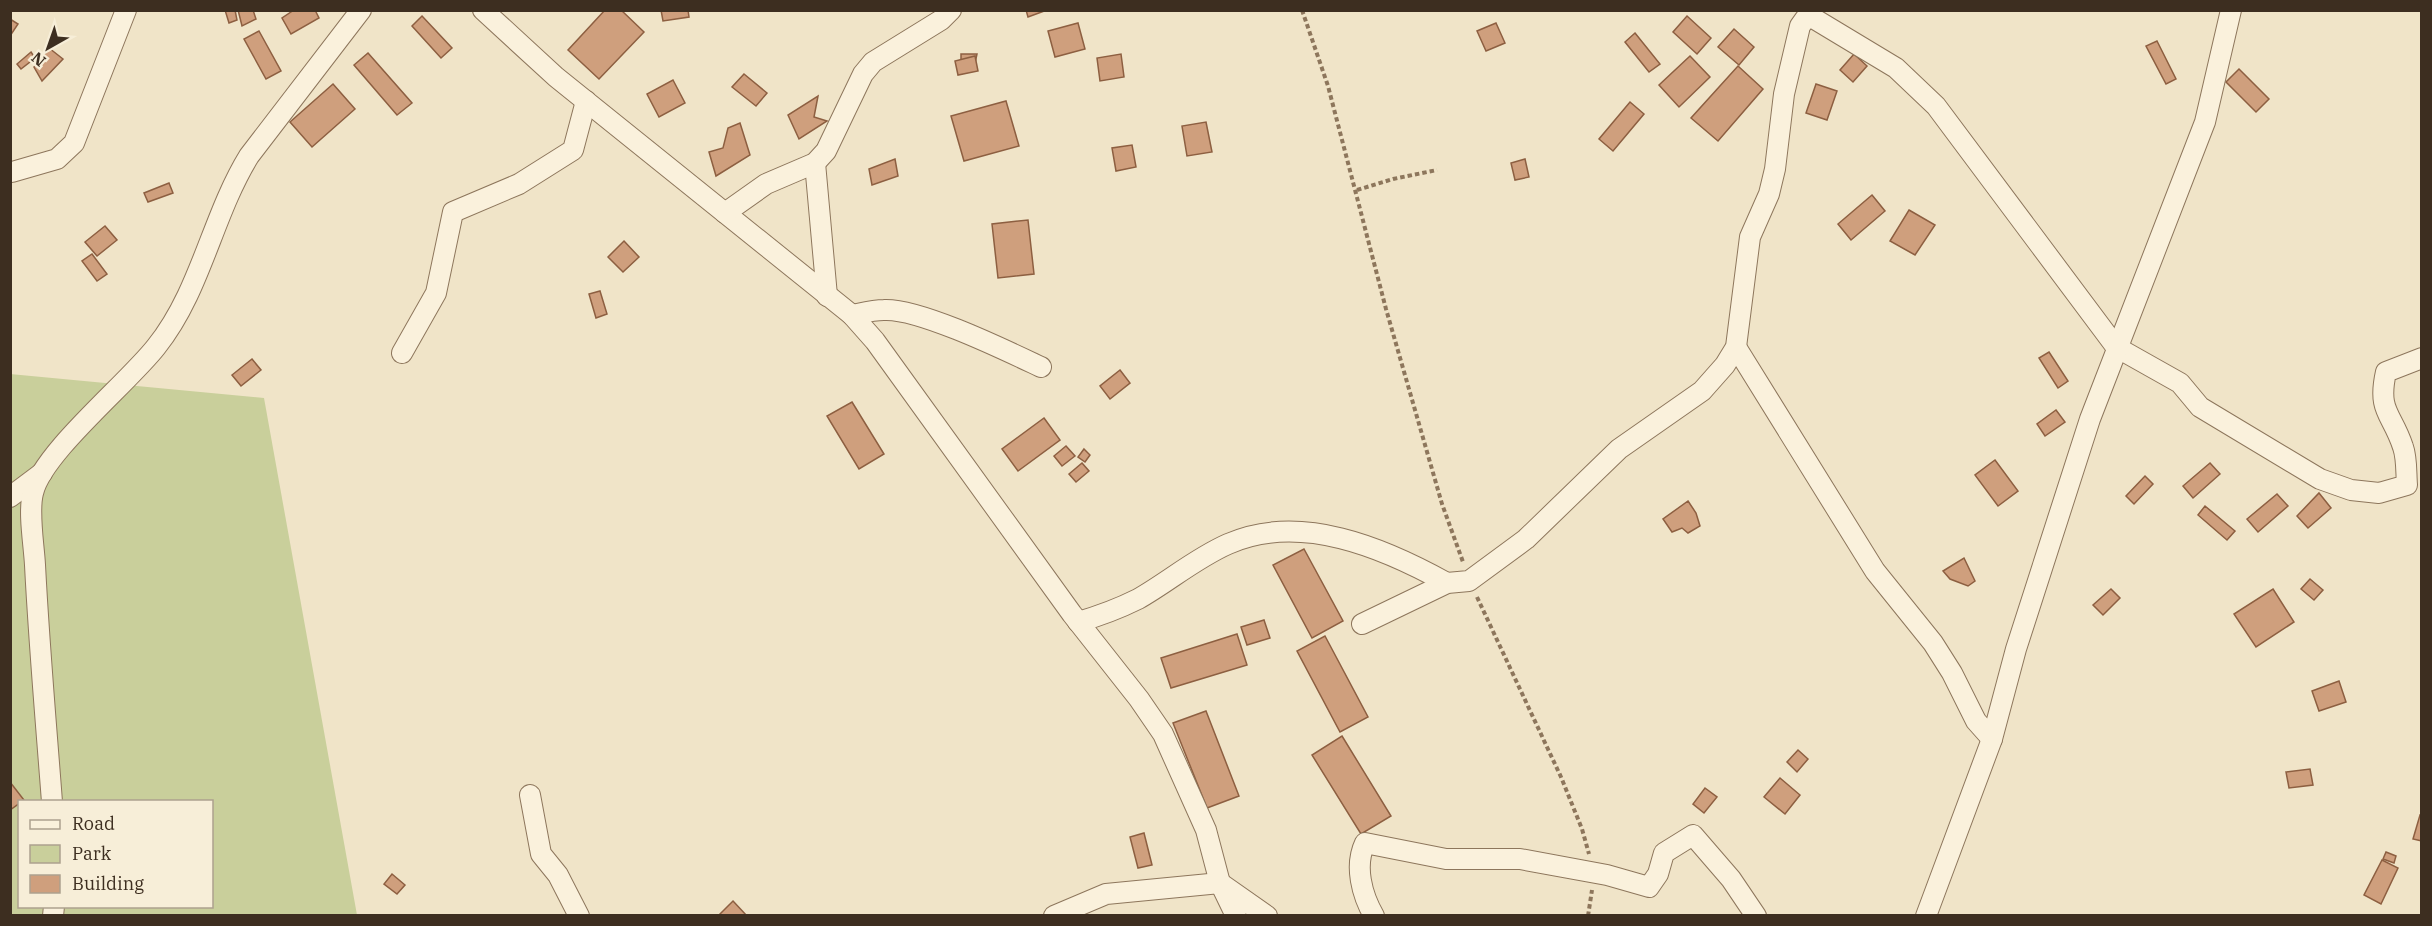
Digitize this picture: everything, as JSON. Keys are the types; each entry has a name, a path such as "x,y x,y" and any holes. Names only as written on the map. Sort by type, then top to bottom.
{"street":[{"path":"12,172 57,159 74,143 126,10"},
{"path":"52,800 37,609 33,493 42,473 64,445 156,347 177,316 195,280 237,176 249,156 361,10"},
{"path":"483,10 586,101 852,315 875,341 1078,622 1163,734 1206,830 1220,883 1236,915"},
{"path":"725,213 766,184 815,163 826,151 864,74 873,62 941,20 951,10"},
{"path":"1926,915 1992,739 2020,638 2090,419 2205,122 2231,10"},
{"path":"1362,624 1447,583 1469,581 1526,538 1619,449 1702,391 1725,365 1736,347 1750,237 1769,194 1775,169 1784,94 1801,15 1813,18 1896,68 1936,106 2116,347 2180,383 2200,407 2320,479 2351,490 2379,493 2408,485 2403,448 2385,410 2381,393 2386,372 2421,358"},
{"path":"402,353 436,293 453,212 519,184 573,150 586,101"},
{"path":"815,163 827,296"},
{"path":"852,315 886,309 927,319 999,347 1041,367"},
{"path":"1736,347 1875,571 1933,643 1952,673 1976,721 1992,739"},
{"path":"10,497 42,473"},
{"path":"1078,622 1110,612 1139,598 1229,544 1264,535 1296,531 1380,550 1447,583"},
{"path":"530,795 541,854 558,875 579,915"},
{"path":"1374,915 1365,900 1360,867 1359,856 1365,843 1446,859 1520,859 1594,873 1649,887 1659,874 1664,854 1693,835 1731,879 1756,915"},
{"path":"1054,915 1106,894 1220,883 1267,915"}],"path":[{"path":"1302,10 1328,86 1357,190 1386,309 1442,504 1469,581 1561,777 1582,829 1594,873 1588,915"},
{"path":"1357,190 1393,179 1437,171"}],"green space":[{"path":"10,374 264,398 357,915 11,915"}],"building":[{"path":"225,10 235,10 237,20 229,23"},
{"path":"238,10 253,10 256,19 242,26"},
{"path":"294,10 315,10 319,18 291,34 282,18"},
{"path":"605,10 621,10 644,32 599,79 568,50"},
{"path":"661,10 688,10 689,17 663,21"},
{"path":"1026,10 1047,10 1028,17"},
{"path":"422,16 452,48 441,58 412,26"},
{"path":"1687,16 1711,38 1697,54 1673,32"},
{"path":"10,19 18,24 10,36"},
{"path":"1078,23 1085,49 1055,57 1048,31"},
{"path":"1496,23 1505,43 1486,51 1477,31"},
{"path":"1734,29 1754,47 1739,65 1718,47"},
{"path":"259,31 281,71 266,79 244,39"},
{"path":"1635,33 1660,64 1649,72 1625,42"},
{"path":"2157,41 2176,79 2166,84 2146,46"},
{"path":"49,48 63,59 42,81 34,67"},
{"path":"31,52 35,58 21,69 17,64"},
{"path":"368,53 412,103 397,115 354,65"},
{"path":"961,54 977,54 974,68 961,73"},
{"path":"1121,54 1124,77 1100,81 1097,58"},
{"path":"1854,54 1867,66 1853,82 1840,70"},
{"path":"975,56 978,71 958,75 955,61"},
{"path":"1690,56 1710,77 1679,107 1659,85"},
{"path":"1738,66 1763,89 1718,141 1691,118"},
{"path":"2239,69 2269,99 2256,112 2226,82"},
{"path":"744,74 767,93 756,106 732,87"},
{"path":"673,80 685,103 659,117 647,94"},
{"path":"333,84 355,109 312,147 290,122"},
{"path":"1816,84 1837,91 1827,120 1806,113"},
{"path":"818,96 814,117 827,121 799,139 788,115"},
{"path":"1006,101 1019,146 964,161 951,116"},
{"path":"1630,102 1644,114 1613,151 1599,139"},
{"path":"1206,122 1212,152 1187,156 1182,126"},
{"path":"740,123 750,155 716,176 709,152 723,148 728,128"},
{"path":"1132,145 1136,167 1116,171 1112,148"},
{"path":"895,159 898,176 872,185 869,169"},
{"path":"1525,159 1529,177 1515,180 1511,163"},
{"path":"169,183 173,193 148,202 144,193"},
{"path":"1872,195 1885,211 1851,240 1838,224"},
{"path":"1909,210 1935,225 1915,255 1890,241"},
{"path":"1028,220 1034,274 998,278 992,224"},
{"path":"105,226 117,240 97,256 85,242"},
{"path":"624,241 639,257 623,272 608,257"},
{"path":"92,254 107,274 97,281 82,261"},
{"path":"600,291 607,314 596,318 589,294"},
{"path":"2049,352 2068,381 2058,388 2039,358"},
{"path":"252,359 261,370 241,386 232,375"},
{"path":"1120,370 1130,383 1110,399 1100,386"},
{"path":"852,402 884,454 859,469 827,416"},
{"path":"2056,410 2065,422 2045,436 2037,424"},
{"path":"1044,418 1060,440 1018,471 1002,449"},
{"path":"1066,446 1075,456 1062,466 1054,456"},
{"path":"1084,449 1090,455 1085,462 1078,457"},
{"path":"1995,460 2018,491 1998,506 1975,475"},
{"path":"1082,463 1089,471 1076,482 1069,474"},
{"path":"2210,463 2220,474 2193,498 2183,486"},
{"path":"2145,476 2153,484 2134,504 2126,496"},
{"path":"2319,493 2331,508 2308,528 2297,516"},
{"path":"2277,494 2288,506 2258,532 2247,519"},
{"path":"1688,501 1696,513 1700,526 1688,533 1682,528 1672,532 1663,519"},
{"path":"2205,506 2235,531 2227,540 2198,515"},
{"path":"1304,549 1343,621 1312,638 1273,565"},
{"path":"1964,558 1975,581 1968,586 1950,579 1943,571"},
{"path":"2310,579 2323,590 2314,600 2301,589"},
{"path":"2111,589 2120,598 2103,615 2093,605"},
{"path":"2273,589 2294,622 2256,647 2234,614"},
{"path":"1264,620 1270,638 1247,645 1241,627"},
{"path":"1237,634 1247,665 1171,688 1161,658"},
{"path":"1325,636 1368,717 1340,732 1297,651"},
{"path":"2339,681 2346,702 2319,711 2312,691"},
{"path":"1206,711 1239,796 1207,808 1173,723"},
{"path":"1342,736 1391,816 1361,834 1312,755"},
{"path":"1798,750 1808,759 1797,772 1787,762"},
{"path":"2310,769 2313,785 2289,788 2286,772"},
{"path":"1780,778 1800,795 1785,814 1764,797"},
{"path":"10,782 24,800 18,800 18,804 10,810"},
{"path":"1705,788 1717,797 1704,813 1693,804"},
{"path":"2420,815 2422,816 2422,841 2413,839"},
{"path":"1144,833 1152,865 1138,868 1130,837"},
{"path":"2386,852 2396,856 2394,863 2383,859"},
{"path":"2382,860 2398,868 2381,904 2364,895"},
{"path":"392,874 405,885 397,894 384,884"},
{"path":"733,901 747,916 718,916"}]}
